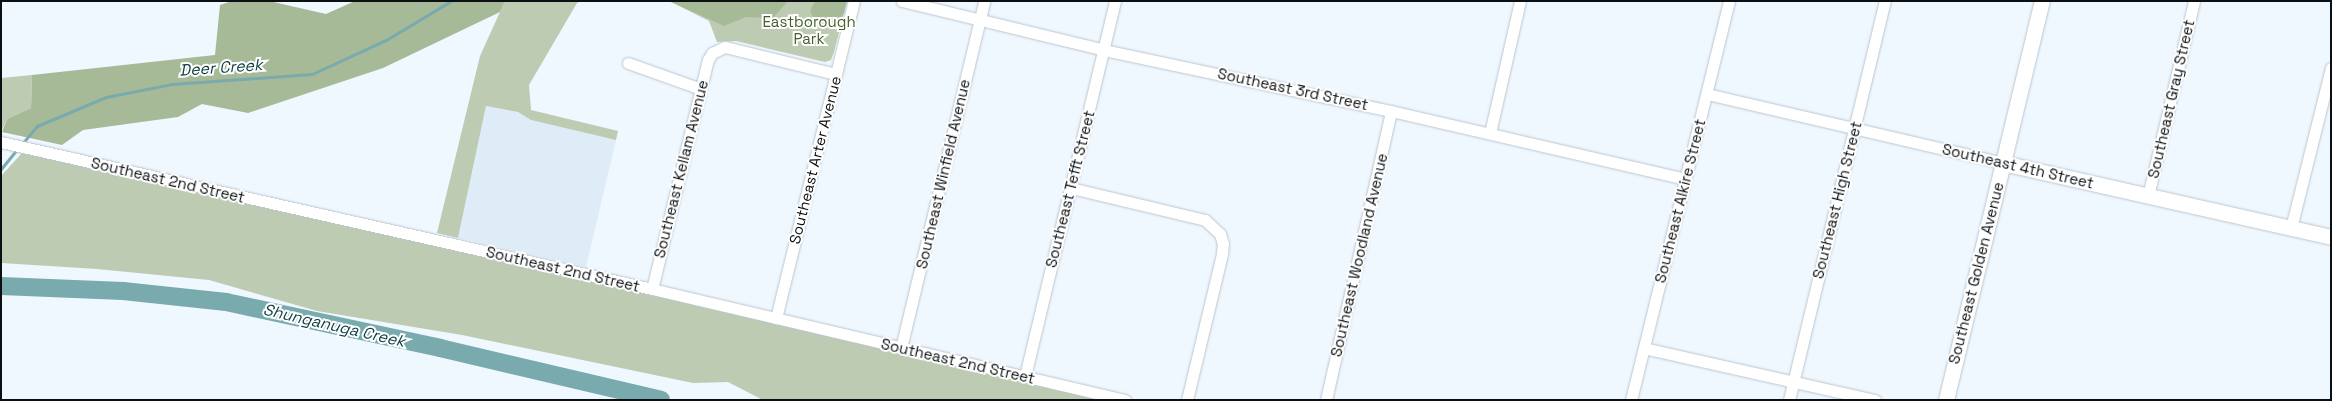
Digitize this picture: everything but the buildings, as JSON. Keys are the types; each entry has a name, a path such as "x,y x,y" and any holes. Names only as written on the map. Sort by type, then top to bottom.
{"street":[{"name":"Southeast Arter Avenue","path":"776,318 854,1"},
{"name":"Southeast 3rd Street","path":"902,1 1104,50 1391,111 1685,180"},
{"name":"Southeast Winfield Avenue","path":"901,348 984,1"},
{"name":"Southeast Tefft Street","path":"1025,376 1115,1"},
{"path":"1490,134 1520,1"},
{"name":"Southeast Alkire Street","path":"1631,400 1707,94 1728,1"},
{"name":"Southeast High Street","path":"1789,400 1886,1"},
{"name":"Southeast Golden Avenue","path":"1946,400 2042,1"},
{"name":"Southeast Gray Street","path":"2148,196 2194,1"},
{"name":"Southeast Kellam Avenue","path":"652,289 708,60 715,50 726,47 836,74"},
{"path":"628,63 701,89"},
{"path":"2291,228 2331,68"},
{"name":"Southeast 4th Street","path":"1707,94 2331,237"},
{"name":"Southeast Woodland Avenue","path":"1326,400 1391,111"},
{"name":"Southeast 2nd Street","path":"1,142 652,289 1125,400"},
{"path":"1071,188 1206,220 1220,234 1223,244 1222,254 1187,400"},
{"path":"1644,348 1875,400"}],"shaded area":[{"path":"486,106 518,112 531,120 616,140 586,267 458,238"}],"green space":[{"path":"232,1 269,1 326,14 355,1 505,1 500,12 383,68 248,113 202,104 178,117 83,130 62,145 2,132 7,119 31,108 32,75 215,55 220,5"},
{"path":"505,1 581,1 577,3 529,85 531,110 618,131 616,140 531,120 518,112 486,106 458,238 437,233 480,56"},
{"name":"Eastborough Park","path":"669,1 847,1 834,52 831,60 825,62 736,41 717,42 709,21"},
{"path":"669,1 788,1 773,18 746,17 724,26"},
{"path":"815,1 847,1 844,14 829,27 818,26 810,11"},
{"path":"32,75 31,108 7,119 1,132 1,78"},
{"path":"22,153 546,270 1105,400 763,400 728,382 693,383 462,335 317,311 209,280 97,269 1,263 1,176"}],"waterway":[{"name":"Deer Creek","path":"21,145 37,126 106,97 172,84 312,74 386,40 451,1"},
{"name":"Deer Creek","path":"1,169 17,149"},
{"name":"Shunganuga Creek","path":"1,286 123,291 226,302 440,348 661,400"}]}
